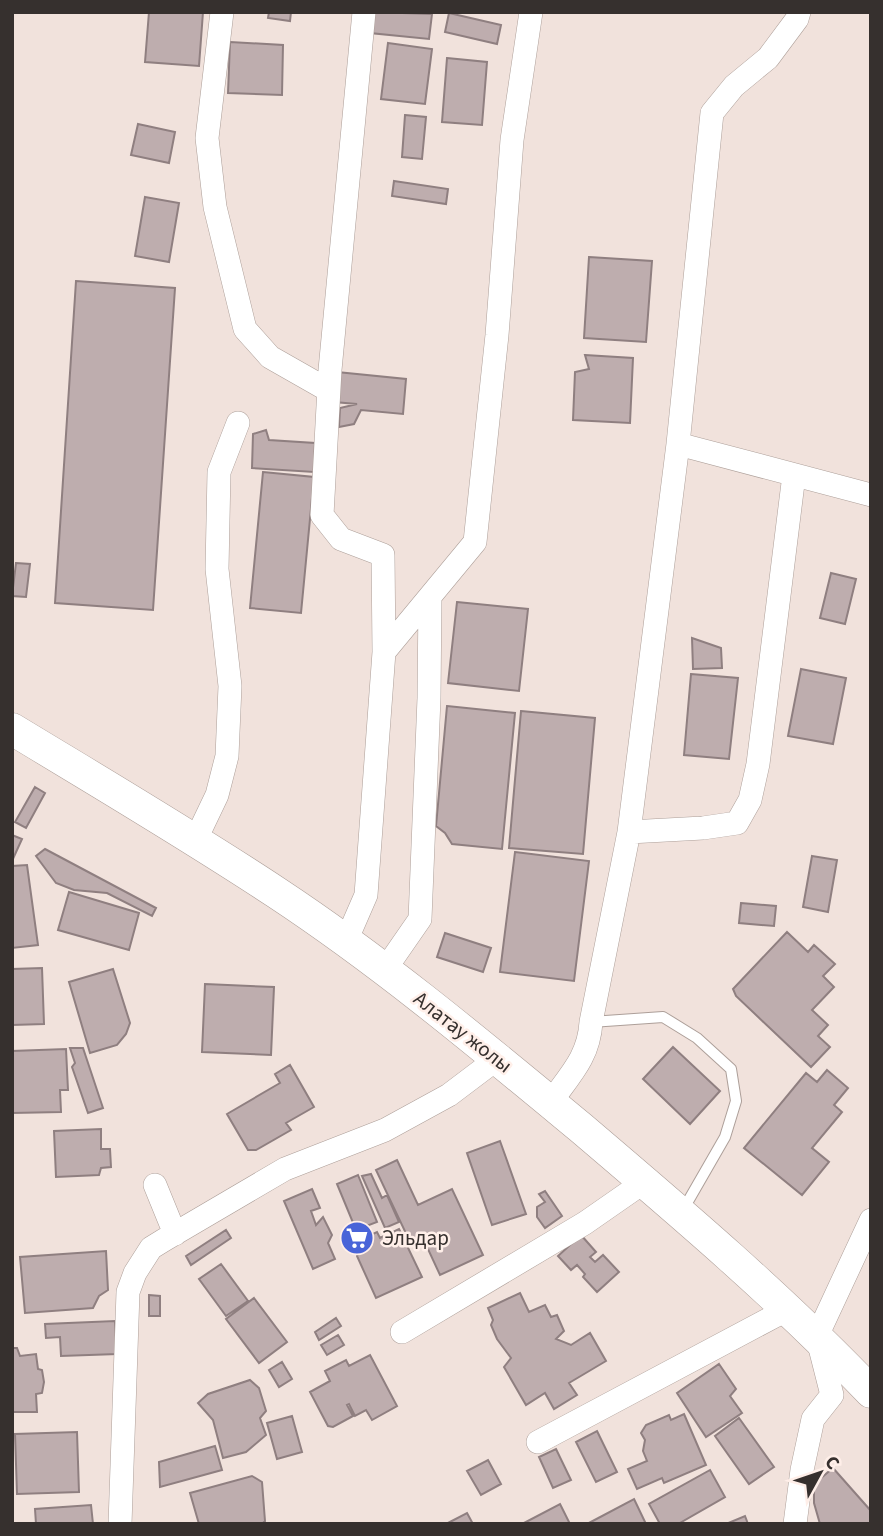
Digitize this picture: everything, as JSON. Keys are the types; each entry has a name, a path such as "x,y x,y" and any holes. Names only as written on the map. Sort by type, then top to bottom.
{"main road":[{"name":"Алатау жолы","path":"12,729 278,894 346,941 498,1058 682,1213 817,1336 871,1392"}],"street":[{"path":"222,12 207,138 215,207 245,329 270,357 328,390"},
{"path":"346,941 366,895 384,652 383,555 341,539 322,515 328,390 365,12"},
{"path":"384,652 475,542 497,335 512,140 531,12"},
{"path":"550,1103 584,1057 590,1038 629,832 678,444 712,113 734,86 768,58 797,19 799,12"},
{"path":"195,841 217,795 227,756 230,686 217,569 219,472 238,423"},
{"path":"678,444 871,495"},
{"path":"629,832 737,823 751,800 758,764 794,475"},
{"path":"384,971 420,919 429,698 430,597"},
{"path":"120,1524 128,1292 135,1273 151,1248 285,1169 385,1130 449,1095 498,1058"},
{"path":"402,1332 585,1223 644,1182"},
{"path":"155,1185 174,1234"},
{"path":"794,1524 813,1419 832,1395 817,1336 871,1220"},
{"path":"538,1442 788,1309"}],"lane":[{"path":"591,1022 663,1017 697,1038 731,1069 736,1101 725,1136 682,1213"}],"building":[{"path":"149,12 203,12 199,66 145,62"},
{"path":"269,12 291,12 290,21 268,18"},
{"path":"372,12 432,14 429,39 370,33"},
{"path":"449,13 501,25 497,44 445,32"},
{"path":"230,42 283,45 282,95 228,93"},
{"path":"388,43 432,49 425,104 381,99"},
{"path":"447,58 487,62 482,125 442,122"},
{"path":"405,115 426,117 422,159 402,157"},
{"path":"138,124 175,132 169,163 131,155"},
{"path":"394,181 448,189 446,204 392,196"},
{"path":"145,197 179,203 169,262 135,256"},
{"path":"589,257 652,261 646,342 584,338"},
{"path":"76,281 175,288 153,610 55,603"},
{"path":"585,355 633,358 630,423 573,420 575,372 589,369"},
{"path":"337,372 406,379 403,414 361,410 354,424 339,427 340,408 357,404 334,402"},
{"path":"266,430 269,440 315,443 314,472 252,468 253,434"},
{"path":"263,472 314,477 301,613 250,608"},
{"path":"16,563 30,564 26,597 12,596"},
{"path":"831,573 856,579 845,624 820,618"},
{"path":"457,602 528,609 519,691 448,683"},
{"path":"692,638 721,648 722,668 693,669"},
{"path":"801,669 846,678 833,744 788,736"},
{"path":"691,674 738,678 729,759 684,755"},
{"path":"447,706 515,713 502,849 452,844 436,826"},
{"path":"521,711 595,718 583,854 509,848"},
{"path":"35,787 45,793 26,828 15,822"},
{"path":"12,835 22,839 12,861"},
{"path":"45,849 156,908 152,916 107,893 74,890 56,883 36,856"},
{"path":"515,852 589,861 574,981 500,972"},
{"path":"812,856 837,860 828,912 803,907"},
{"path":"27,865 38,945 12,948 12,866"},
{"path":"69,892 139,913 129,950 58,930"},
{"path":"741,903 776,906 774,926 739,923"},
{"path":"787,932 808,952 814,945 835,964 823,976 834,987 812,1010 828,1025 818,1036 830,1047 811,1067 736,996 733,989"},
{"path":"445,933 491,948 483,972 437,957"},
{"path":"42,968 44,1024 12,1025 12,969"},
{"path":"113,969 130,1023 126,1034 117,1045 90,1053 69,982"},
{"path":"205,984 274,987 271,1055 202,1052"},
{"path":"673,1047 720,1091 690,1124 643,1079"},
{"path":"70,1048 83,1048 103,1108 88,1113 72,1067 75,1063"},
{"path":"66,1049 68,1090 60,1090 61,1112 12,1113 12,1051"},
{"path":"290,1065 314,1107 286,1123 291,1130 256,1150 248,1150 227,1114 280,1083 275,1074"},
{"path":"827,1070 848,1088 834,1105 842,1112 812,1148 829,1162 802,1195 744,1148 806,1073 817,1082"},
{"path":"101,1129 101,1149 110,1149 111,1167 101,1168 99,1175 56,1177 54,1131"},
{"path":"500,1141 526,1214 492,1225 467,1153"},
{"path":"397,1160 418,1205 452,1189 483,1255 440,1275 422,1236 410,1242 376,1170"},
{"path":"371,1174 382,1198 387,1195 399,1222 385,1228 362,1176"},
{"path":"358,1175 377,1222 356,1230 337,1184"},
{"path":"312,1189 320,1208 311,1211 316,1225 323,1217 332,1235 328,1243 335,1259 313,1269 284,1201"},
{"path":"545,1191 562,1216 545,1228 537,1217 537,1207 545,1202 539,1194"},
{"path":"399,1229 422,1277 376,1298 357,1256 366,1237 377,1232 380,1238"},
{"path":"226,1230 231,1238 191,1265 186,1256"},
{"path":"581,1235 596,1252 590,1257 595,1262 603,1255 619,1272 597,1292 583,1277 585,1274 577,1265 571,1270 558,1256"},
{"path":"106,1251 108,1290 99,1296 93,1308 25,1313 20,1257"},
{"path":"221,1264 248,1301 226,1316 199,1279"},
{"path":"520,1293 529,1312 545,1305 551,1317 557,1315 564,1331 556,1339 571,1345 590,1333 606,1361 569,1383 577,1395 554,1409 545,1393 526,1405 504,1367 511,1358 497,1339 491,1325 493,1320 488,1308"},
{"path":"149,1295 160,1296 160,1316 149,1316"},
{"path":"254,1298 287,1342 259,1363 226,1319"},
{"path":"336,1318 341,1326 319,1340 315,1332"},
{"path":"115,1321 117,1354 61,1356 60,1337 46,1338 45,1324"},
{"path":"338,1335 344,1345 327,1355 321,1345"},
{"path":"12,1348 17,1348 20,1356 36,1354 38,1369 42,1370 44,1382 42,1393 36,1394 37,1412 12,1412"},
{"path":"370,1355 397,1406 372,1420 366,1410 355,1416 349,1404 347,1405 353,1416 333,1427 328,1426 310,1392 330,1381 325,1371 346,1360 349,1366"},
{"path":"282,1362 292,1379 279,1387 269,1370"},
{"path":"719,1364 736,1389 730,1396 742,1413 706,1437 677,1393"},
{"path":"250,1380 259,1388 266,1411 260,1418 266,1435 246,1452 223,1458 213,1420 198,1403 208,1394"},
{"path":"684,1414 706,1465 664,1483 662,1478 637,1489 628,1469 647,1461 643,1451 645,1440 641,1433 646,1425 669,1415 671,1420"},
{"path":"292,1416 302,1452 277,1459 267,1423"},
{"path":"739,1418 774,1467 749,1484 715,1436"},
{"path":"597,1431 617,1472 596,1482 576,1442"},
{"path":"77,1432 79,1492 17,1494 15,1434"},
{"path":"215,1446 222,1470 160,1487 159,1462"},
{"path":"556,1449 571,1480 553,1488 539,1457"},
{"path":"488,1460 501,1484 481,1495 467,1471"},
{"path":"833,1468 871,1511 871,1524 820,1524 814,1503 814,1484"},
{"path":"710,1470 725,1497 678,1524 660,1524 649,1504"},
{"path":"252,1476 262,1482 265,1521 262,1524 199,1524 190,1493"},
{"path":"634,1499 646,1524 587,1524"},
{"path":"560,1504 570,1524 522,1524 524,1523"},
{"path":"91,1505 93,1524 36,1524 35,1509"},
{"path":"467,1513 473,1524 446,1524"},
{"path":"745,1516 748,1524 726,1524"}],"place":[{"name":"Эльдар","path":"357,1238"}]}
